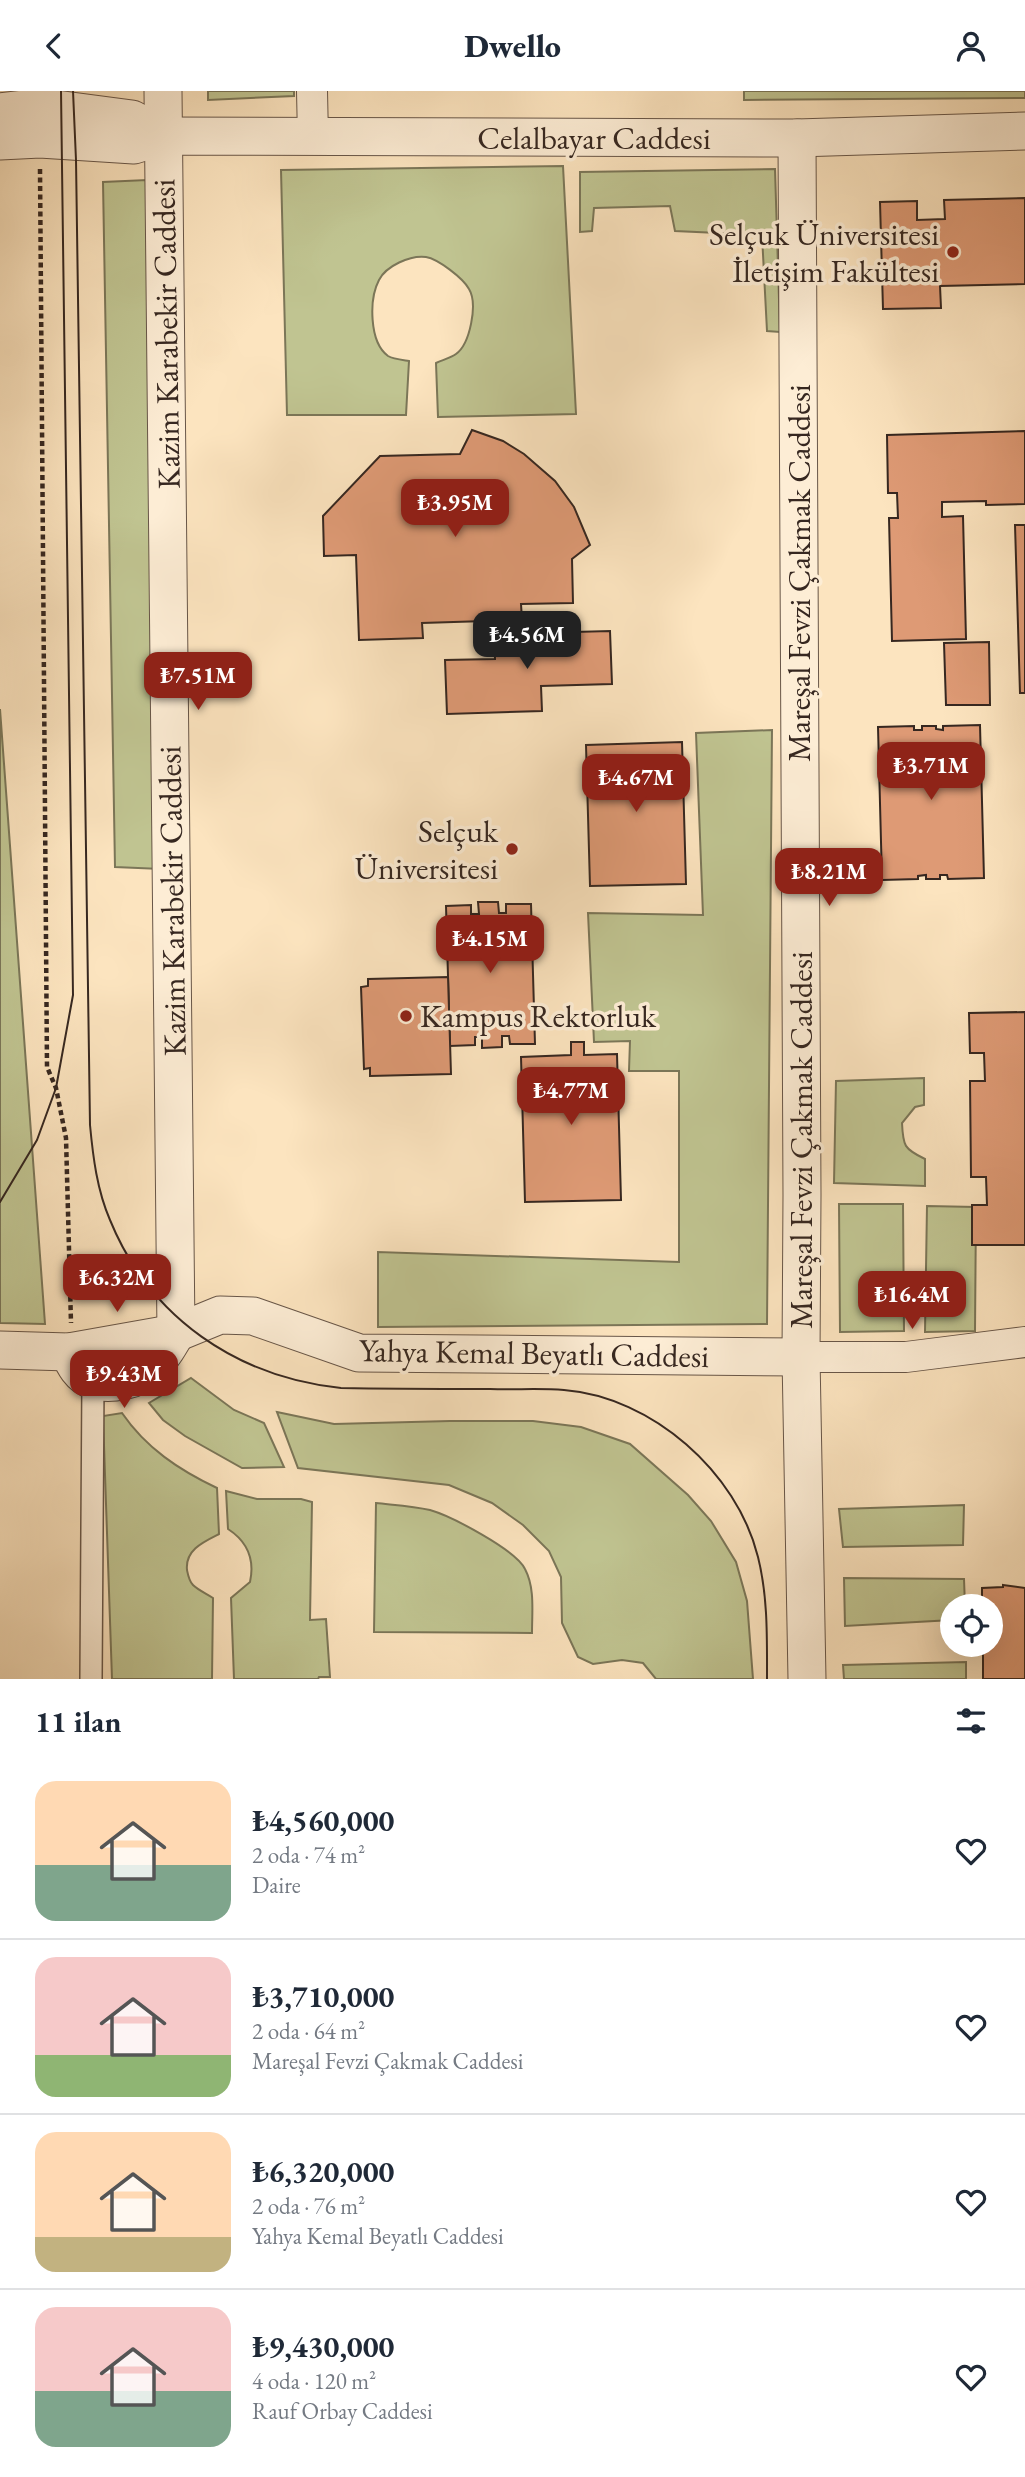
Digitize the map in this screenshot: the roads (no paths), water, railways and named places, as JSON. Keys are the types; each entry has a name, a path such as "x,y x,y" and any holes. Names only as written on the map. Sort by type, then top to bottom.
{"street":[{"name":"Kazim Karabekir Caddesi","path":"163,91 176,1333"},
{"path":"312,91 313,137"},
{"path":"0,112 40,107 108,115 132,119 163,137"},
{"name":"Celalbayar Caddesi","path":"0,141 40,139 134,145 163,137 797,138 1025,131"},
{"name":"Mareşal Fevzi Çakmak Caddesi","path":"797,138 801,1357 807,1679"},
{"name":"Yahya Kemal Beyatlı Caddesi","path":"0,1350 69,1352 176,1333 220,1315 254,1316 359,1353 801,1357"},
{"path":"69,1352 76,1369 93,1380 114,1382 133,1378 149,1370 176,1333"},
{"path":"801,1357 906,1357 1025,1342"},
{"path":"91,1679 93,1380"}],"tram line":[{"path":"0,1202 37,1140 56,1088 73,995 61,91"},
{"path":"73,91 90,1125 99,1185 110,1220 127,1255 148,1286 173,1313 202,1337 233,1356 267,1371 303,1382 341,1388 564,1390 597,1396 628,1407 659,1424 686,1444 711,1469 731,1496 747,1526 758,1557 764,1587 767,1679"}],"place":[{"name":"Selçuk Üniversitesi İletişim Fakültesi","path":"953,252"},
{"name":"Selçuk Üniversitesi","path":"512,849"},
{"name":"Kampus Rektorluk","path":"406,1016"}]}
